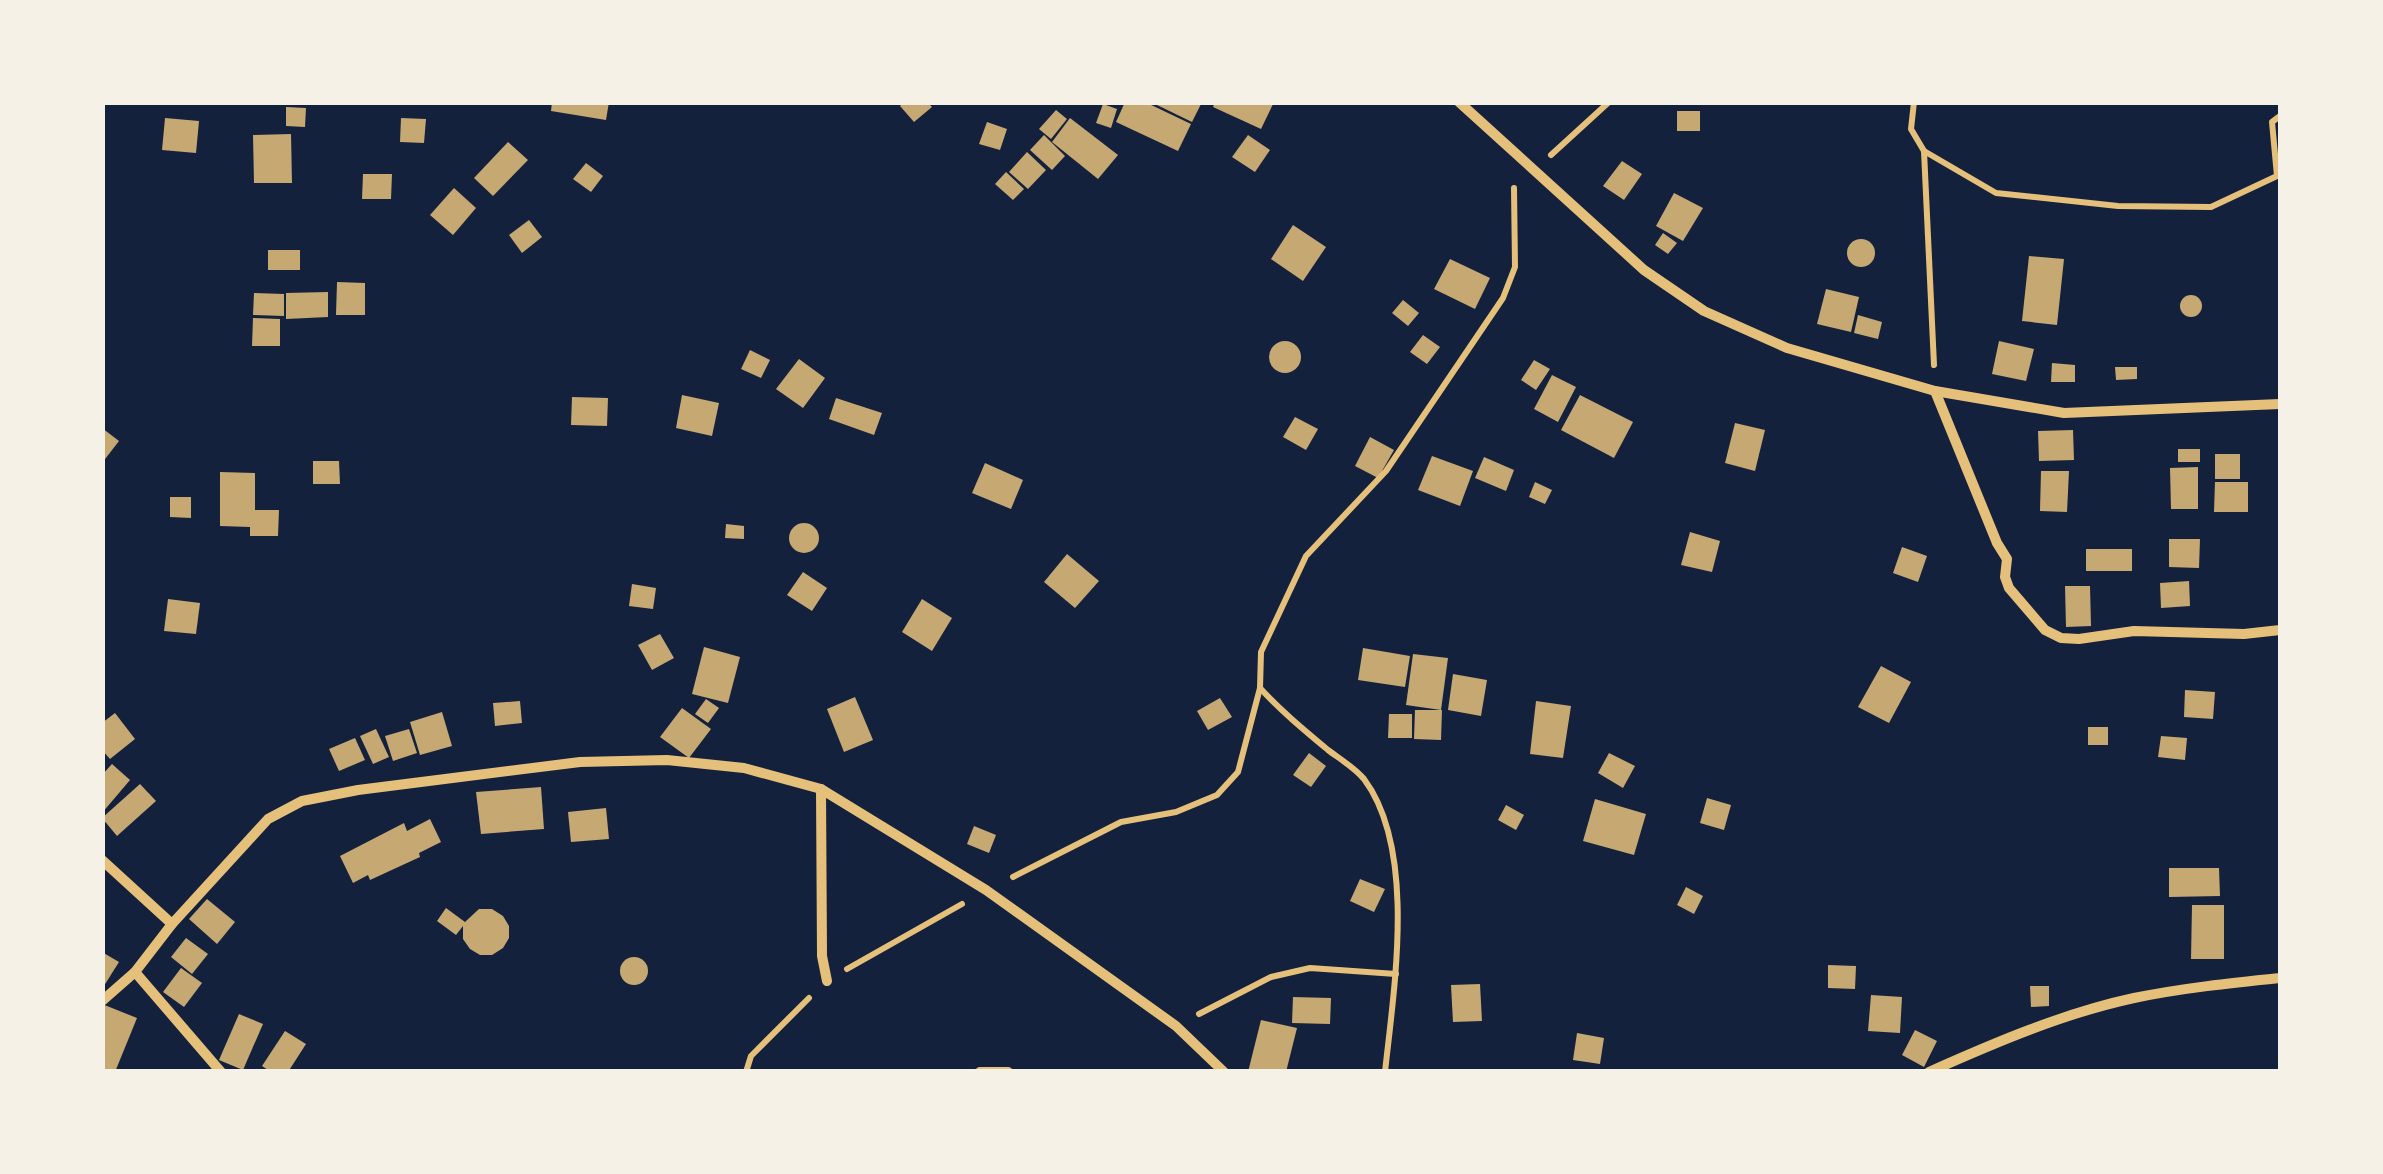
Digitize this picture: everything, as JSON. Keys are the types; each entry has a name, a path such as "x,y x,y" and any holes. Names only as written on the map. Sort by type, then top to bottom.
{"street":[{"path":"1459,102 1644,270 1704,310 1787,348 1935,391 2064,413 2280,404"},
{"path":"1935,391 2003,550 2009,588 2044,630 2061,638 2079,639 2134,631 2244,634 2280,630"},
{"path":"102,1000 134,972 172,924 268,819 302,801 580,762 667,760 744,768 821,789 986,890 1176,1026 1224,1072"},
{"path":"821,789 822,956 826,981"},
{"path":"102,860 172,924"},
{"path":"134,972 222,1072"},
{"path":"1929,1072 1992,1044 2129,999 2195,986 2280,978"},
{"path":"980,1072 1008,1072"}],"path":[{"path":"1534,170 1609,102"},
{"path":"1914,102 1911,129 1924,151 1935,391"},
{"path":"1924,151 1996,193 2118,206 2211,207 2276,176 2272,122 2280,116"},
{"path":"1386,1072 1398,931 1392,853 1384,814 1362,777 1281,712 1260,688 1261,652 1306,556 1386,472 1503,298 1515,267 1512,150"},
{"path":"1176,1026 1272,977 1310,968 1396,974"}],"building":[{"path":"552,102 609,102 606,120 551,111"},
{"path":"904,102 927,102 932,107 914,122 900,106"},
{"path":"1125,102 1145,102 1191,124 1178,151 1116,122"},
{"path":"1202,102 1192,122 1157,105"},
{"path":"1215,102 1274,102 1261,129 1213,107"},
{"path":"1103,104 1117,109 1111,128 1096,123"},
{"path":"286,107 306,108 305,127 286,126"},
{"path":"1056,110 1067,119 1051,139 1039,129"},
{"path":"1677,111 1700,111 1700,131 1677,131"},
{"path":"165,118 199,121 196,153 162,150"},
{"path":"401,118 426,119 424,143 400,142"},
{"path":"1070,118 1118,155 1098,179 1052,142"},
{"path":"987,122 1007,129 1000,150 979,144"},
{"path":"291,134 292,183 254,183 253,135"},
{"path":"1044,135 1065,156 1052,170 1030,150"},
{"path":"1248,135 1270,150 1255,172 1232,157"},
{"path":"508,142 528,160 493,196 474,178"},
{"path":"1027,152 1046,170 1028,189 1009,172"},
{"path":"1622,161 1642,174 1624,200 1603,186"},
{"path":"586,163 603,176 591,192 573,179"},
{"path":"1006,172 1024,189 1013,200 995,184"},
{"path":"363,174 392,174 391,199 362,199"},
{"path":"454,188 476,208 453,235 430,215"},
{"path":"1674,193 1703,208 1683,241 1656,226"},
{"path":"529,220 542,237 522,253 509,235"},
{"path":"1293,225 1326,247 1303,281 1271,259"},
{"path":"1663,233 1677,243 1668,254 1655,245"},
{"path":"1861,239 1871,243 1875,253 1871,263 1861,267 1851,263 1847,253 1851,243"},
{"path":"268,250 300,250 300,270 268,270"},
{"path":"2029,256 2064,259 2057,325 2022,321"},
{"path":"1450,259 1490,278 1475,309 1434,289"},
{"path":"337,282 365,283 365,315 336,315"},
{"path":"1826,289 1859,297 1851,332 1817,324"},
{"path":"328,292 328,317 286,319 286,293"},
{"path":"254,293 284,294 284,316 253,315"},
{"path":"2191,295 2199,298 2199,314 2191,317 2183,314 2180,306 2183,298"},
{"path":"1403,300 1419,313 1408,326 1392,313"},
{"path":"1858,315 1882,322 1878,339 1854,333"},
{"path":"253,318 280,319 280,346 252,346"},
{"path":"1423,335 1440,347 1427,364 1410,352"},
{"path":"1285,341 1297,345 1301,357 1297,369 1285,373 1273,369 1269,357 1273,345"},
{"path":"1999,341 2034,349 2026,381 1992,374"},
{"path":"750,350 770,360 761,378 741,369"},
{"path":"799,359 825,378 803,408 776,389"},
{"path":"1534,360 1550,369 1536,390 1521,380"},
{"path":"2052,363 2075,365 2075,382 2051,382"},
{"path":"2115,367 2137,367 2137,379 2116,380"},
{"path":"1552,375 1576,387 1558,422 1534,409"},
{"path":"682,395 719,403 712,436 676,428"},
{"path":"1580,395 1633,422 1614,458 1561,430"},
{"path":"572,397 608,398 607,426 571,425"},
{"path":"836,398 882,413 874,435 829,419"},
{"path":"1295,417 1318,429 1306,450 1283,437"},
{"path":"1735,423 1765,430 1755,471 1725,463"},
{"path":"102,428 119,441 102,463"},
{"path":"2073,430 2074,460 2039,461 2038,431"},
{"path":"1370,437 1394,450 1378,478 1355,466"},
{"path":"2178,449 2200,449 2200,462 2178,462"},
{"path":"2215,454 2240,454 2240,479 2215,479"},
{"path":"1432,456 1473,471 1460,506 1418,490"},
{"path":"1484,457 1514,470 1506,491 1475,478"},
{"path":"313,461 339,461 340,484 313,484"},
{"path":"985,463 1023,480 1011,509 972,493"},
{"path":"2198,467 2198,509 2171,509 2170,468"},
{"path":"2041,471 2069,471 2067,512 2040,511"},
{"path":"220,472 255,473 255,510 279,510 278,536 250,536 250,527 220,526"},
{"path":"1535,482 1552,490 1545,504 1529,497"},
{"path":"2215,482 2248,482 2248,512 2214,512"},
{"path":"170,497 191,497 191,518 170,517"},
{"path":"804,523 818,532 819,538 810,552 804,553 790,544 789,538 798,524"},
{"path":"726,524 744,526 744,539 725,538"},
{"path":"1690,532 1720,541 1712,572 1681,565"},
{"path":"2169,539 2200,539 2199,568 2169,567"},
{"path":"1902,547 1927,556 1918,582 1893,573"},
{"path":"2086,549 2132,549 2132,571 2086,571"},
{"path":"1067,554 1099,581 1075,608 1044,582"},
{"path":"803,572 827,588 812,611 787,595"},
{"path":"2189,581 2190,606 2161,608 2160,583"},
{"path":"632,584 656,588 653,609 629,606"},
{"path":"2065,586 2090,586 2091,626 2066,627"},
{"path":"168,599 200,603 196,634 164,631"},
{"path":"922,599 952,618 932,651 902,632"},
{"path":"660,634 674,658 652,670 638,645"},
{"path":"704,647 740,657 728,703 692,694"},
{"path":"1363,648 1410,656 1405,687 1358,680"},
{"path":"1413,654 1448,658 1441,710 1406,705"},
{"path":"1881,666 1911,682 1889,723 1858,707"},
{"path":"1453,674 1487,680 1481,716 1448,710"},
{"path":"2185,690 2215,692 2213,719 2184,717"},
{"path":"855,697 873,740 844,752 827,709"},
{"path":"1220,698 1232,717 1208,730 1197,711"},
{"path":"706,699 719,708 708,723 695,714"},
{"path":"520,701 522,723 495,726 493,703"},
{"path":"1536,701 1571,706 1563,758 1530,754"},
{"path":"682,708 711,729 689,758 660,737"},
{"path":"1415,710 1442,710 1441,740 1414,739"},
{"path":"442,712 452,746 420,755 410,722"},
{"path":"115,713 135,739 110,759 102,750 102,723"},
{"path":"1389,714 1412,714 1412,738 1388,738"},
{"path":"2088,727 2108,727 2108,745 2088,745"},
{"path":"376,729 389,757 373,764 360,736"},
{"path":"409,729 417,753 393,761 385,736"},
{"path":"2161,736 2187,738 2185,760 2158,757"},
{"path":"355,738 365,760 339,771 329,749"},
{"path":"1309,753 1326,766 1311,787 1293,775"},
{"path":"1609,753 1635,766 1623,788 1598,773"},
{"path":"112,764 130,780 102,813 102,775"},
{"path":"140,784 156,801 117,836 102,818"},
{"path":"541,787 544,829 481,834 476,792"},
{"path":"1707,798 1731,805 1724,830 1700,823"},
{"path":"1595,799 1646,814 1634,855 1583,841"},
{"path":"1506,805 1524,815 1516,830 1498,820"},
{"path":"606,808 609,839 571,842 568,812"},
{"path":"430,819 441,842 419,853 420,857 370,880 368,875 353,883 340,856 404,823 407,831"},
{"path":"974,826 996,835 989,853 967,844"},
{"path":"2169,868 2219,868 2220,896 2169,897"},
{"path":"1360,879 1385,889 1374,912 1350,901"},
{"path":"1686,887 1703,896 1694,914 1677,905"},
{"path":"207,899 235,922 217,944 189,919"},
{"path":"2192,905 2224,905 2224,959 2191,959"},
{"path":"446,908 465,922 479,909 492,909 509,926 509,938 492,955 480,955 463,939 463,926 456,935 437,921"},
{"path":"186,938 208,954 192,974 171,957"},
{"path":"102,952 119,962 102,989"},
{"path":"634,957 644,961 648,971 644,981 634,985 624,981 620,971 624,961"},
{"path":"1828,965 1856,966 1855,989 1828,988"},
{"path":"181,968 202,983 184,1007 163,992"},
{"path":"1480,984 1482,1021 1453,1022 1451,985"},
{"path":"2030,986 2049,986 2049,1006 2031,1007"},
{"path":"1871,995 1902,997 1900,1033 1868,1031"},
{"path":"1293,997 1331,998 1330,1024 1292,1023"},
{"path":"102,1004 137,1018 115,1072 102,1072"},
{"path":"239,1014 263,1024 243,1070 219,1060"},
{"path":"1261,1020 1297,1028 1286,1072 1248,1072"},
{"path":"1915,1030 1937,1041 1924,1067 1902,1055"},
{"path":"285,1031 306,1044 288,1072 271,1072 262,1066"},
{"path":"1577,1033 1604,1038 1600,1064 1573,1060"}]}
